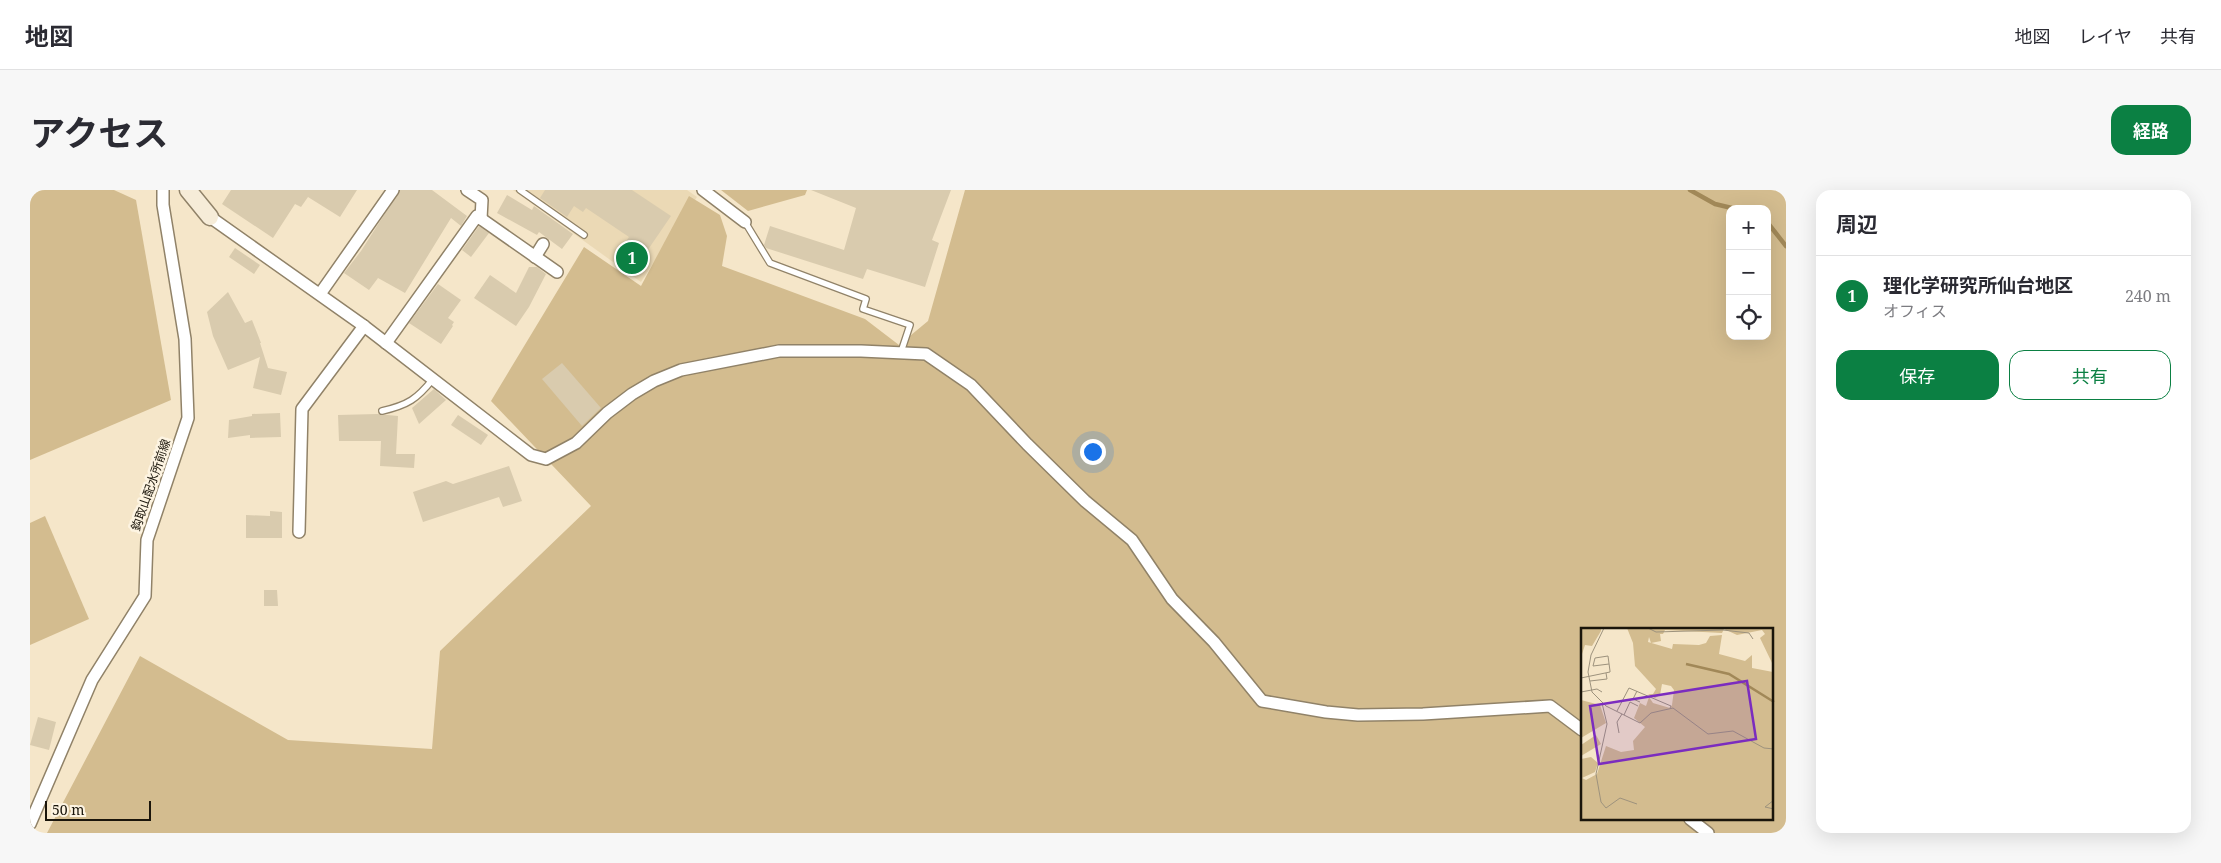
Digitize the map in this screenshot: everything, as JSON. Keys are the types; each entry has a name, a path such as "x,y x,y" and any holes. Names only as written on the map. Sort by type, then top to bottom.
{"street":[{"name":"鈎取山配水所前線","path":"30,824 92,680 145,596 147,540 188,418 185,339 163,205 163,190"},
{"path":"188,190 210,217 364,326 531,455 546,459 576,443 607,413 632,394 654,381 681,370 779,352 901,352 926,354 971,384 1027,444 1085,501 1132,540 1172,599 1214,642 1262,701 1326,712 1358,715 1423,714 1550,706 1581,729"},
{"path":"320,294 393,190"},
{"path":"467,190 482,200 481,219"},
{"path":"703,190 744,222"},
{"path":"386,343 477,216 557,272"},
{"path":"535,257 543,244"},
{"path":"299,532 302,409 364,326"},
{"path":"1691,820 1708,833"}],"lane":[{"path":"520,190 584,235"},
{"path":"744,222 770,263 866,299 863,309 910,325 901,352"},
{"path":"382,411 405,406 422,394 433,379"}],"shaded area":[{"path":"30,190 114,190 136,200 171,400 30,460"},
{"path":"513,190 687,190 697,197 641,282"},
{"path":"721,190 807,190 805,195 748,211"},
{"path":"965,190 1786,190 1786,833 47,833 140,656 288,740 432,749 440,651 591,506 491,401 584,247 641,286 689,196 720,215 727,236 722,266 865,319 899,345 928,321"},
{"path":"45,516 89,619 30,645 30,523"}],"building":[{"path":"231,190 357,190 340,217 308,197 301,207 295,204 273,238 222,204"},
{"path":"400,190 432,190 467,216 461,226 451,218 405,293 378,278 369,290 344,273 361,251"},
{"path":"545,190 632,190 671,216 643,257 648,260 638,274 624,265 625,263 622,260 625,256 619,252 629,237 586,208 583,212 574,206 567,217 540,198"},
{"path":"811,190 951,190 932,240 939,243 925,287 867,269 863,279 766,248 764,245 770,226 844,250 856,208"},
{"path":"507,195 532,210 534,206 573,234 562,249 539,232 537,235 497,213"},
{"path":"479,226 489,233 471,257 462,250"},
{"path":"235,248 260,265 254,274 229,257"},
{"path":"529,267 537,267 546,274 529,307 516,326 474,298 490,275 516,293"},
{"path":"438,284 461,300 448,318 454,322 453,326 441,344 409,323"},
{"path":"228,292 245,323 252,320 268,368 287,372 281,395 253,388 260,357 228,370 213,336 207,312"},
{"path":"562,363 601,408 582,426 542,379"},
{"path":"434,389 446,400 419,424 412,408"},
{"path":"280,413 281,437 250,438 250,435 228,438 229,420 252,416 252,414"},
{"path":"377,414 398,416 396,454 415,454 414,468 380,466 381,441 339,441 338,415"},
{"path":"458,415 488,435 481,445 451,425"},
{"path":"509,466 522,501 503,507 499,497 423,522 413,492 446,481 453,484"},
{"path":"270,511 282,512 282,538 246,538 246,515 270,516"},
{"path":"264,590 277,590 278,606 264,606"},
{"path":"38,717 56,722 49,750 30,745"}],"waterway":[{"path":"1690,190 1715,204 1726,207"},
{"path":"1771,227 1786,246"}],"place":[{"name":"理化学研究所仙台地区","path":"632,258"}]}
